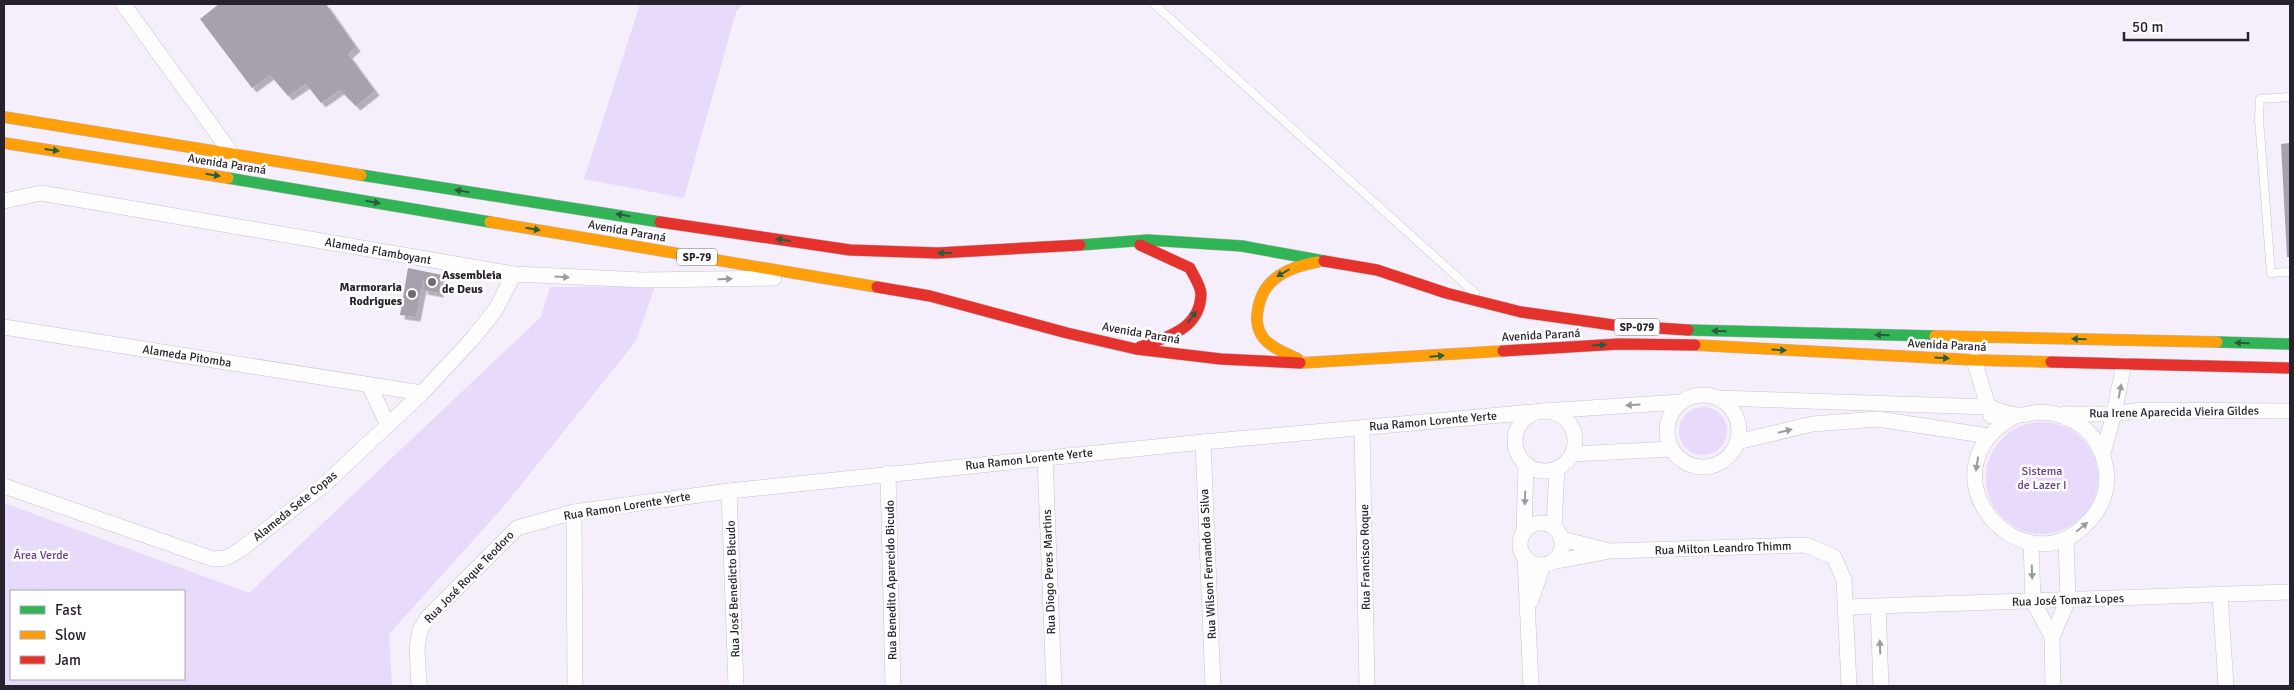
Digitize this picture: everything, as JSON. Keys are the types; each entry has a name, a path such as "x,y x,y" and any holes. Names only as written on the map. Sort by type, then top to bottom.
{"main road":[{"name":"Avenida Paraná","path":"4,117 850,250 938,253 994,251 1128,240 1190,242 1242,246 1329,260 1377,270 1490,306 1613,325 1701,331 2290,344"},
{"name":"Avenida Paraná","path":"4,143 116,159 930,296 1066,333 1136,349 1221,359 1307,363 1389,360 1503,350 1619,344 1974,360 2290,368"},
{"path":"1128,240 1170,257 1190,268 1201,292 1196,315 1177,334 1136,349"},
{"path":"1307,363 1272,346 1259,330 1257,310 1264,289 1279,273 1301,264 1329,260"}],"street":[{"path":"123,4 232,154"},
{"name":"Alameda Flamboyant","path":"4,201 42,193 514,274 643,280 816,277"},
{"name":"Alameda Sete Copas","path":"4,486 213,559 226,558 240,550 325,484 422,393 474,337 496,309 514,274"},
{"name":"Alameda Pitomba","path":"4,327 422,393"},
{"path":"1974,360 1989,407 1992,433"},
{"path":"2102,453 2114,414 2124,363"},
{"path":"369,385 388,425"},
{"path":"1717,398 1734,412 1738,422 1737,442 1732,453 1723,461 1713,466 1701,467 1690,464 1679,458 1672,450 1668,440 1669,419 1674,409 1682,402 1693,397 1705,395 1717,398 1989,407 2017,416"},
{"path":"1544,411 1554,412 1564,417 1571,425 1574,434 1572,454 1566,463 1557,468 1541,470 1526,464 1519,456 1516,447 1515,437 1518,427 1529,415 1544,411 1682,402"},
{"name":"Rua Irene Aparecida Vieira Gildes","path":"2058,414 2114,414 2142,410 2290,411"},
{"name":"Rua Ramon Lorente Yerte","path":"517,528 574,512 729,491 888,473 1203,442 1544,411"},
{"path":"2038,412 2058,414 2077,422 2087,431 2102,453 2107,473 2105,494 2097,513 2083,528 2066,539 2032,543 2010,535 1991,521 1979,501 1975,478 1978,456 1992,433 2017,416 2038,412"},
{"path":"1737,442 1812,424 1878,419 1992,433"},
{"name":"Rua Francisco Roque","path":"1362,428 1367,686"},
{"name":"Rua Wilson Fernando da Silva","path":"1203,442 1214,686"},
{"path":"1572,454 1672,450"},
{"name":"Rua Diogo Peres Martins","path":"1045,458 1054,686"},
{"path":"1526,464 1524,532 1520,545 1525,557 1532,686"},
{"path":"1528,610 1547,564 1561,552 1558,533 1557,468"},
{"name":"Rua Benedito Aparecido Bicudo","path":"888,473 893,686"},
{"name":"Rua José Benedicto Bicudo","path":"729,491 736,686"},
{"path":"574,512 575,686"},
{"path":"1524,532 1528,527 1541,523 1558,533"},
{"name":"Rua José Roque Teodoro","path":"419,686 418,648 420,630 428,617 517,528"},
{"name":"Rua Milton Leandro Thimm","path":"1558,533 1610,552"},
{"path":"2053,686 2052,637 2068,600 2066,539"},
{"path":"2032,543 2034,601 2052,637"},
{"name":"Rua Milton Leandro Thimm","path":"1547,564 1610,552 1806,545 1834,557 1844,580 1846,607"},
{"path":"1525,557 1530,561 1547,564"},
{"name":"Rua José Tomaz Lopes","path":"1846,607 2290,592"},
{"path":"2220,595 2226,686"},
{"path":"1846,607 1849,686"},
{"path":"1878,607 1881,686"}],"lane":[{"path":"1154,4 1490,306"},
{"path":"2290,98 2260,99 2259,119 2271,273 2290,272"}],"green space":[{"path":"640,4 743,4 736,12 684,198 584,179"},
{"name":"Área Verde","path":"655,286 636,341 504,506 389,634 392,686 4,686 4,503 249,593 541,317 550,287"},
{"path":"1698,407 1708,407 1717,411 1723,417 1726,422 1726,440 1717,451 1708,455 1698,455 1689,451 1683,445 1679,436 1679,426 1683,417 1689,411"},
{"name":"Sistema de Lazer I","path":"2042,422 2064,426 2082,438 2094,456 2098,478 2094,500 2082,518 2064,530 2042,534 2020,530 2002,518 1990,500 1986,478 1990,456 2002,438 2020,426"}],"building":[{"path":"219,4 326,4 356,47 348,54 375,91 356,106 340,90 321,103 306,84 288,96 270,75 252,88 200,19"},
{"path":"2290,143 2290,257 2287,257 2281,144"},
{"name":"Marmoraria Rodrigues","path":"408,268 442,275 439,293 423,290 424,277 416,317 400,315"}],"traffic: fast":[{"path":"361,175 660,222"},
{"path":"228,178 490,222"},
{"path":"1080,245 1148,240 1242,246 1324,261"},
{"path":"1688,330 1935,336"},
{"path":"2217,342 2290,344"}],"traffic: slow":[{"path":"4,117 361,175"},
{"path":"4,143 228,178"},
{"path":"490,222 877,287"},
{"path":"1298,359 1274,347 1265,340 1257,323 1258,309 1265,289 1271,282 1287,271 1317,262"},
{"path":"1935,336 2217,342"},
{"path":"1695,345 1974,360 2051,362"},
{"path":"1300,363 1503,351"}],"traffic: jam":[{"path":"660,222 850,250 938,253 1080,245"},
{"path":"1140,245 1190,268 1201,291 1199,306 1189,324 1171,335 1140,347"},
{"path":"1324,261 1377,270 1446,293 1521,312 1613,325 1688,330"},
{"path":"877,287 930,296 1067,333 1136,349 1221,359 1300,363"},
{"path":"1503,351 1619,344 1695,345"},
{"path":"2051,362 2290,368"}],"place":[{"name":"Assembleia de Deus","path":"432,282"},
{"name":"Marmoraria Rodrigues","path":"412,294"}]}
